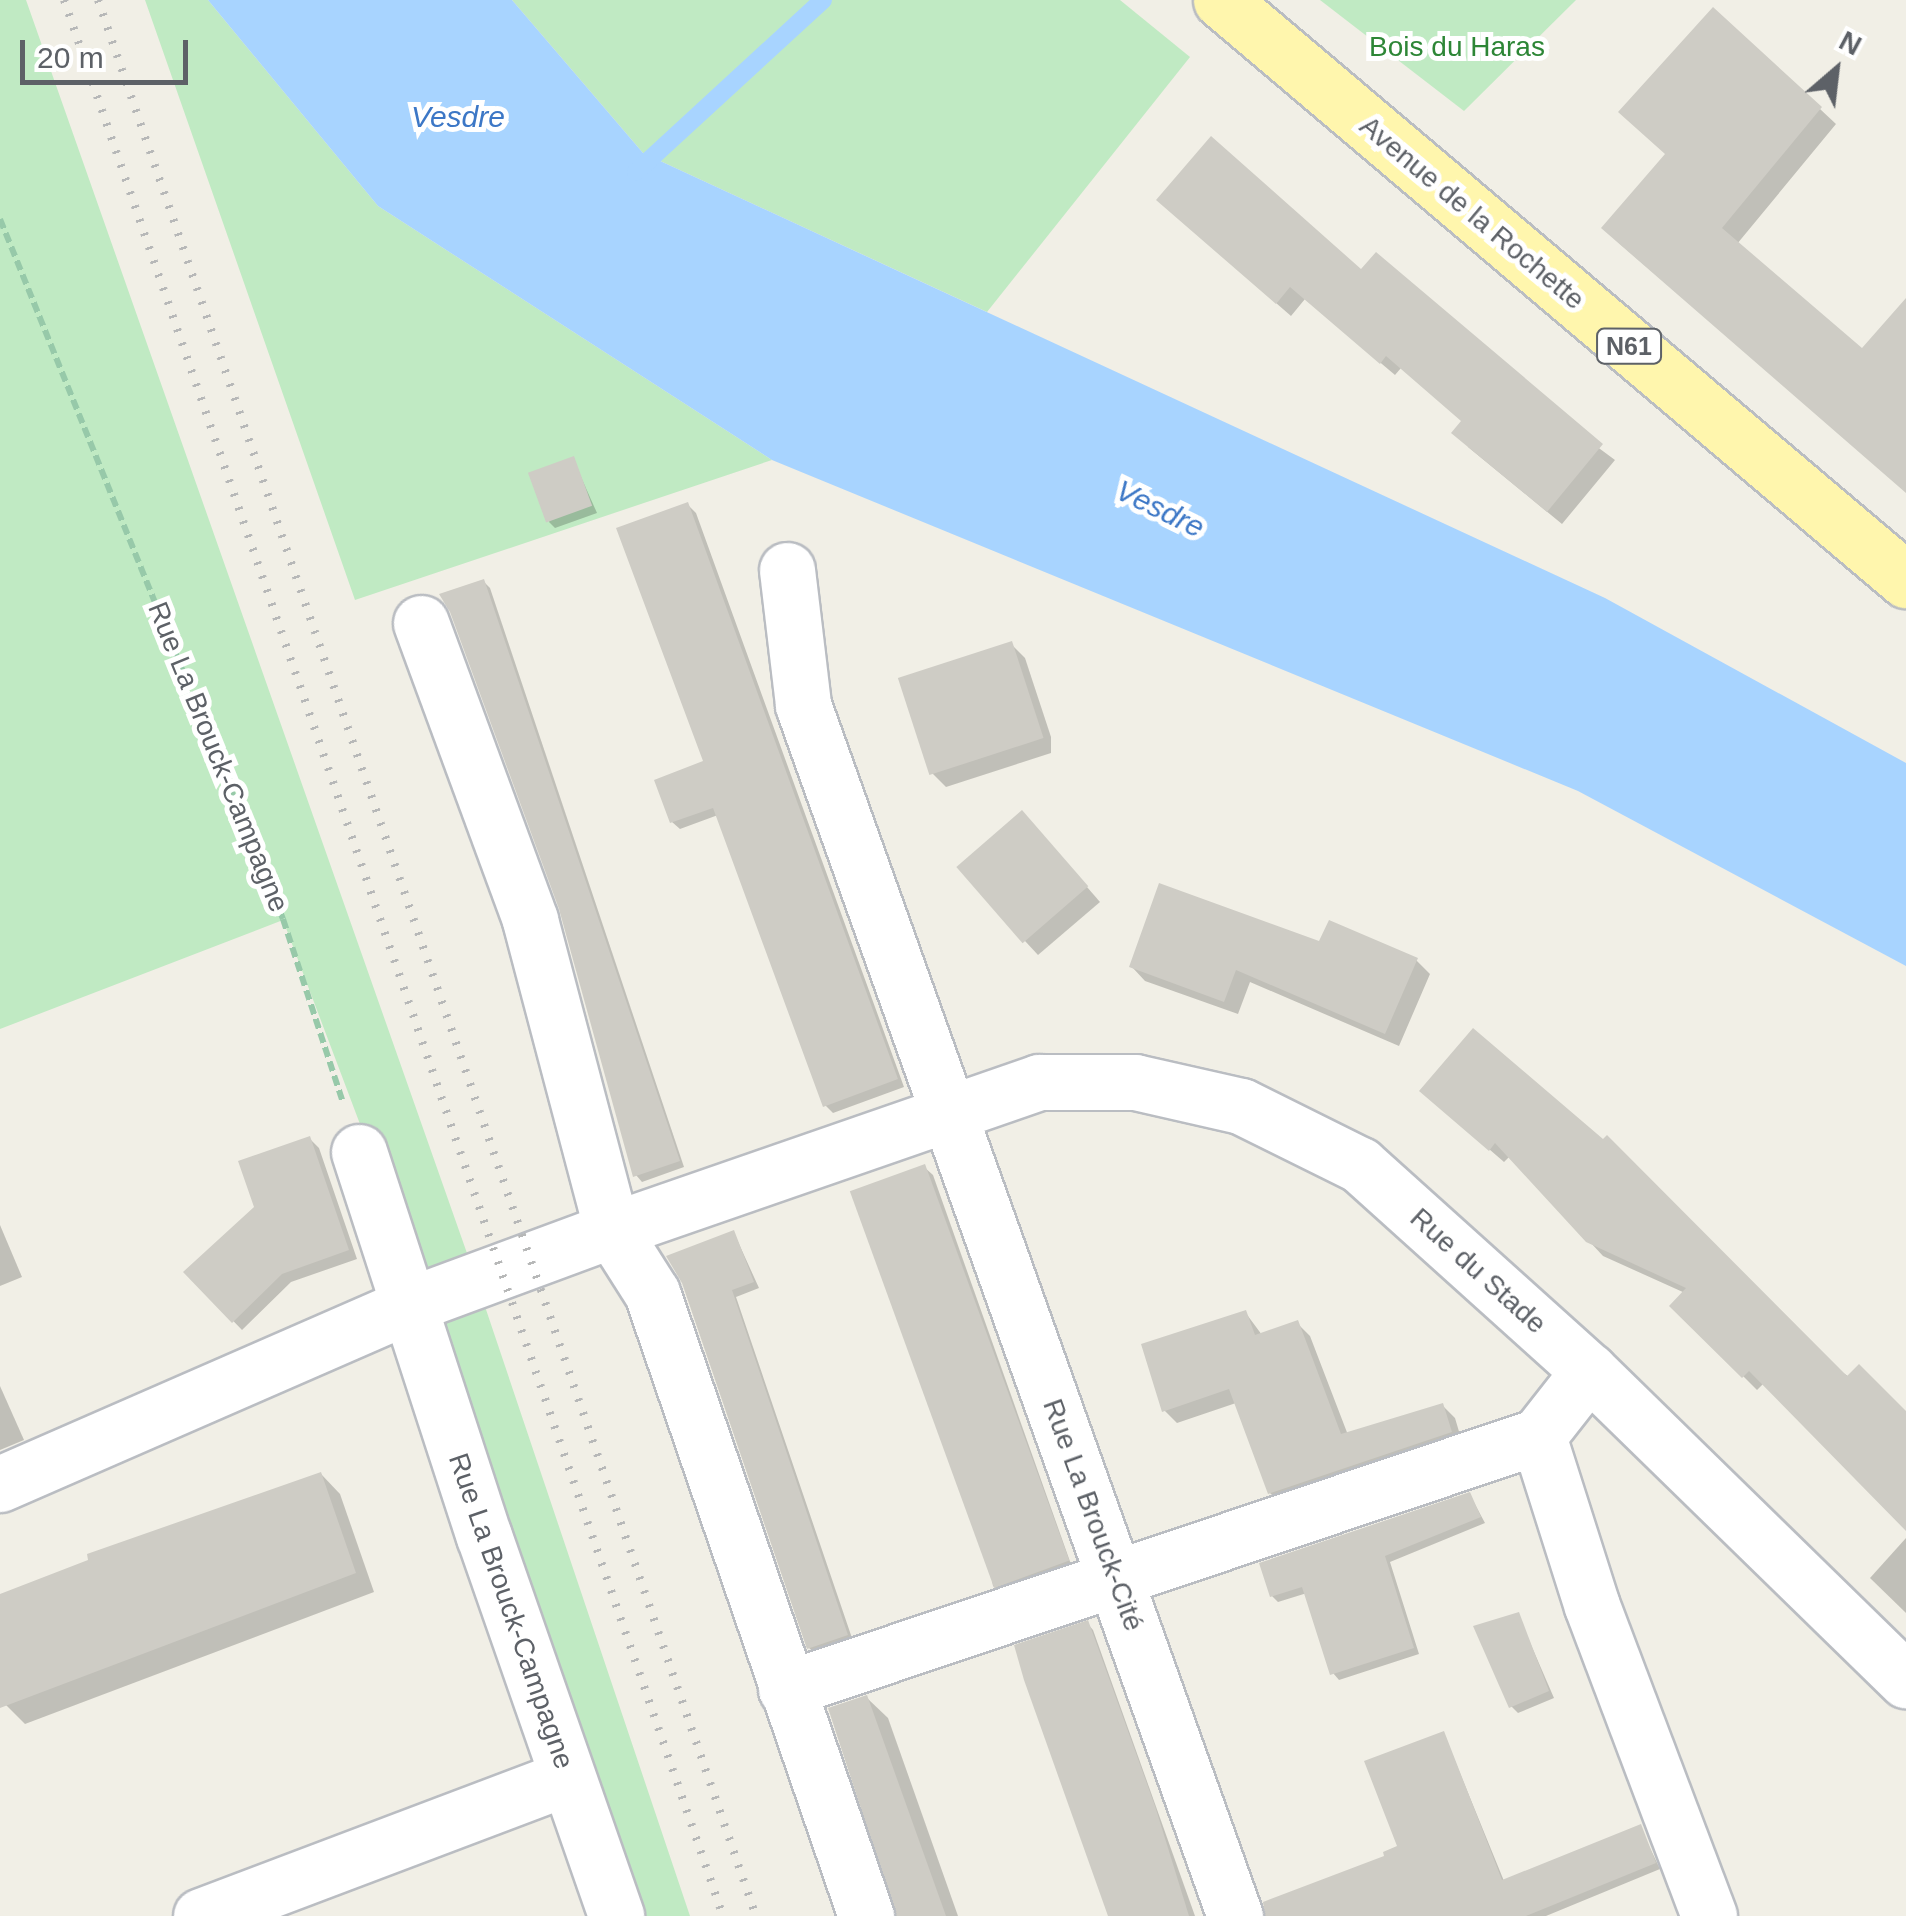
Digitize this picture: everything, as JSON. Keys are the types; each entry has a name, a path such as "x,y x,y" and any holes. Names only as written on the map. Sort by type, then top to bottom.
{"main road":[{"name":"Avenue de la Rochette","path":"1221,0 1906,580"}],"street":[{"name":"Rue La Brouck-Cité","path":"786,570 802,705 1235,1916"},
{"path":"421,623 530,920 612,1230 652,1293 866,1916"},
{"name":"Rue du Stade","path":"949,1114 1039,1082 1135,1082 1241,1106 1360,1165 1589,1371 1906,1680"},
{"path":"0,1484 409,1305 612,1230 949,1114"},
{"name":"Rue La Brouck-Campagne","path":"359,1152 616,1916"},
{"path":"786,1689 1538,1436 1589,1371"},
{"path":"1538,1436 1592,1606 1708,1916"},
{"path":"201,1916 567,1778"}],"path":[{"name":"Rue La Brouck-Campagne","path":"0,219 283,919 359,1152"}],"green space":[{"path":"0,0 26,0 468,1256 690,1916 644,1916 409,1254 283,920 0,1029"},
{"path":"145,0 208,0 378,206 772,460 355,600"},
{"path":"512,0 1120,0 1190,57 987,312 643,153"},
{"name":"Bois du Haras","path":"1320,0 1576,0 1464,111"}],"water":[{"name":"Vesdre","path":"208,0 512,0 643,153 1605,598 1906,763 1906,966 1578,791 772,460 378,206"}],"building":[{"path":"1713,7 1822,107 1722,228 1862,348 1906,298 1906,493 1601,228 1665,154 1618,112"},
{"path":"1211,136 1361,269 1376,252 1603,444 1547,512 1451,433 1461,421 1386,356 1380,364 1290,287 1276,304 1156,200"},
{"path":"574,456 592,506 546,523 528,473"},
{"path":"688,502 898,1079 823,1107 713,808 670,823 654,780 703,761 616,528"},
{"path":"484,579 680,1161 633,1177 559,909 450,612 439,594"},
{"path":"1012,641 1044,738 929,775 898,678"},
{"path":"1022,810 1088,886 1023,943 956,867"},
{"path":"1159,883 1319,941 1329,920 1418,958 1385,1034 1236,970 1224,1002 1129,967"},
{"path":"1473,1028 1603,1139 1607,1135 1847,1376 1859,1364 1906,1411 1906,1531 1749,1371 1742,1378 1669,1306 1686,1288 1586,1242 1495,1143 1489,1151 1419,1091"},
{"path":"310,1136 349,1250 282,1274 232,1323 183,1272 254,1207 238,1161"},
{"path":"925,1164 1069,1561 994,1588 850,1191"},
{"path":"734,1230 754,1282 732,1290 848,1635 807,1649 682,1283 666,1256"},
{"path":"1246,1310 1255,1335 1298,1320 1341,1434 1443,1403 1452,1432 1268,1494 1229,1389 1162,1412 1141,1344"},
{"path":"321,1472 356,1573 0,1708 0,1594 88,1560 87,1554"},
{"path":"1470,1492 1481,1517 1385,1556 1414,1648 1330,1675 1302,1587 1270,1597 1259,1563"},
{"path":"1519,1612 1549,1691 1509,1708 1473,1626"},
{"path":"1088,1620 1155,1806 1189,1916 1108,1916 1024,1680 1014,1645"},
{"path":"867,1695 946,1916 896,1916 828,1708"},
{"path":"1444,1731 1502,1880 1641,1824 1656,1863 1526,1916 1265,1916 1263,1902 1384,1856 1383,1852 1397,1846 1364,1761"}],"waterway":[{"path":"636,172 823,0"}],"railway":[{"path":"64,0 723,1916"},
{"path":"98,0 756,1916"}]}
